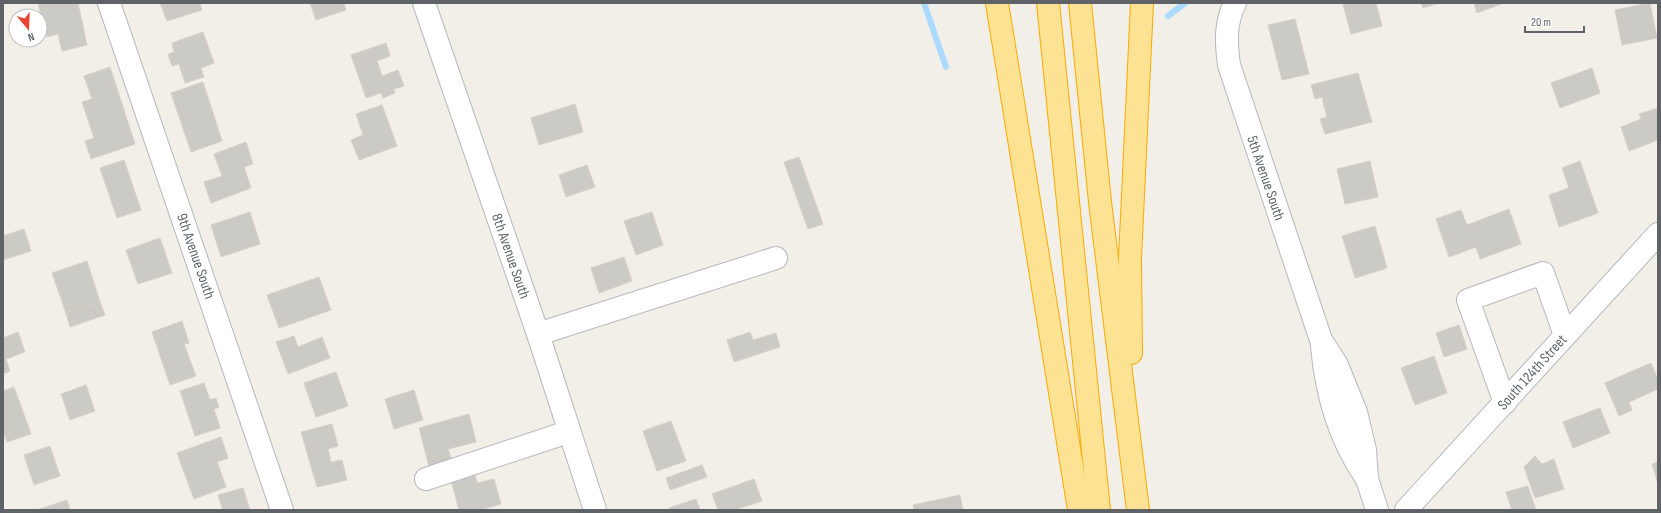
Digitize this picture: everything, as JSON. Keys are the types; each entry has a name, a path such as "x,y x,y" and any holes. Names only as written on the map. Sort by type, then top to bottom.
{"highway":[{"path":"997,3 1079,510"},
{"path":"1048,3 1099,510"},
{"path":"1080,3 1100,202 1138,510"},
{"path":"1141,510 1132,400 1130,259 1142,3"}],"street":[{"name":"9th Avenue South","path":"109,3 282,510"},
{"name":"8th Avenue South","path":"424,3 538,334 568,432 595,510"},
{"name":"5th Avenue South","path":"1233,8 1226,38 1229,65 1321,340 1337,365 1356,412 1365,450 1367,479 1377,510"},
{"name":"South 124th Street","path":"1406,510 1505,403 1565,335 1657,239"},
{"path":"538,334 776,258"},
{"path":"1505,403 1468,300 1543,273 1565,335"},
{"path":"426,479 568,432"}],"building":[{"path":"38,3 78,3 87,45 62,51 58,34 48,36 48,8 39,8"},
{"path":"160,3 200,3 202,10 167,21"},
{"path":"310,3 344,3 346,10 316,20"},
{"path":"1376,3 1382,26 1351,34 1343,4"},
{"path":"1421,3 1439,3 1423,8"},
{"path":"1474,3 1504,3 1477,13"},
{"path":"1650,3 1657,38 1622,45 1615,10"},
{"path":"1295,19 1309,74 1282,80 1268,25"},
{"path":"203,32 214,63 201,68 204,77 185,83 179,64 172,66 168,54 174,52 172,43"},
{"path":"386,43 390,56 377,61 382,76 398,70 404,86 394,89 395,93 383,98 381,93 366,98 351,55"},
{"path":"110,67 135,144 91,159 85,141 94,138 82,102 92,99 84,76"},
{"path":"1592,68 1600,93 1560,108 1551,83"},
{"path":"1358,73 1372,122 1325,134 1320,119 1327,117 1322,97 1315,99 1311,85"},
{"path":"203,82 222,141 191,152 171,93"},
{"path":"575,104 583,132 539,145 531,118"},
{"path":"382,105 397,146 359,160 351,140 363,135 356,114"},
{"path":"1658,108 1658,140 1629,151 1621,127 1641,119 1639,114"},
{"path":"246,142 253,164 244,167 251,188 211,203 204,182 222,176 214,154"},
{"path":"799,157 823,224 808,229 784,162"},
{"path":"124,160 141,210 117,218 100,168"},
{"path":"1370,161 1378,197 1345,204 1337,169"},
{"path":"1580,161 1598,213 1559,227 1549,195 1569,188 1562,168"},
{"path":"587,165 595,187 566,197 559,175"},
{"path":"1509,209 1521,244 1480,259 1476,247 1449,257 1436,219 1461,210 1467,225"},
{"path":"250,212 260,244 221,257 211,225"},
{"path":"652,212 663,245 636,255 624,221"},
{"path":"1375,226 1387,268 1355,278 1342,236"},
{"path":"24,229 31,251 3,260 3,236"},
{"path":"160,238 172,273 138,284 126,250"},
{"path":"624,257 632,281 599,293 591,268"},
{"path":"87,261 100,302 66,313 52,273"},
{"path":"319,277 331,310 279,328 267,295"},
{"path":"100,302 105,315 70,327 66,313"},
{"path":"182,321 189,343 184,344 196,376 170,385 152,332"},
{"path":"1459,325 1467,349 1444,357 1436,333"},
{"path":"18,332 25,352 6,359 10,371 3,374 3,338"},
{"path":"750,332 753,340 776,333 780,347 734,362 727,340"},
{"path":"294,336 298,347 322,337 330,358 288,374 276,342"},
{"path":"1434,356 1447,393 1415,405 1401,368"},
{"path":"1651,363 1658,380 1658,389 1629,402 1632,410 1619,416 1605,383"},
{"path":"336,372 348,406 316,417 304,383"},
{"path":"204,383 210,400 216,398 219,407 214,409 220,428 195,436 180,391"},
{"path":"86,385 95,411 70,420 61,394"},
{"path":"14,387 31,434 7,442 3,432 3,391"},
{"path":"414,390 423,420 394,429 385,399"},
{"path":"1600,408 1610,433 1573,448 1563,422"},
{"path":"469,414 476,442 448,449 453,464 430,470 419,428"},
{"path":"671,421 686,461 657,471 643,431"},
{"path":"332,424 338,446 328,449 331,462 342,460 347,480 317,487 301,432"},
{"path":"221,437 228,458 217,462 226,487 194,499 177,453"},
{"path":"50,446 60,476 34,485 24,455"},
{"path":"1535,456 1542,464 1554,459 1564,489 1535,498 1524,467"},
{"path":"1658,462 1658,484 1652,464"},
{"path":"702,465 707,477 670,490 666,478"},
{"path":"475,474 477,483 494,479 501,504 480,510 459,510 451,480"},
{"path":"754,479 762,501 734,510 718,510 712,494"},
{"path":"1528,486 1536,510 1512,510 1506,492"},
{"path":"243,488 250,510 223,510 218,495"},
{"path":"960,495 963,510 914,510 913,505"},
{"path":"696,499 700,510 669,510 669,508"},
{"path":"67,500 70,510 37,510"}],"waterway":[{"path":"924,3 946,67"},
{"path":"1168,16 1185,3"}]}
